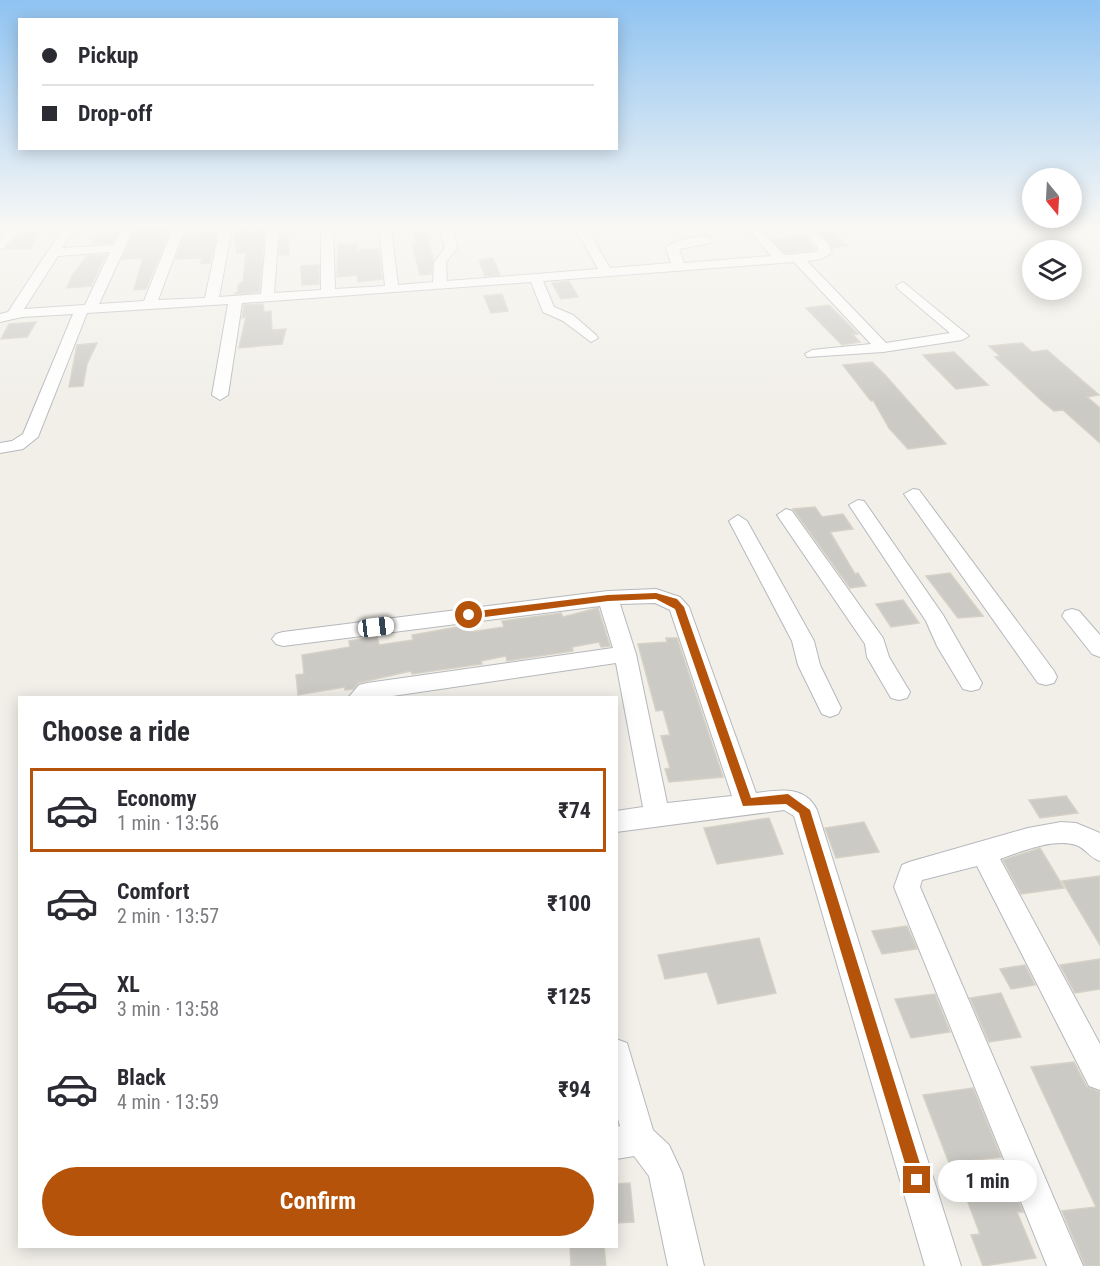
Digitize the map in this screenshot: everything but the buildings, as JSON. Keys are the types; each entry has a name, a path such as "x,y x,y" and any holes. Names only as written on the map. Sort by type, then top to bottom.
{"street":[{"path":"6,316 28,287"},
{"path":"0,448 17,445 30,436 97,287"},
{"path":"150,304 156,287"},
{"path":"211,301 214,287"},
{"path":"267,297 268,287"},
{"path":"328,287 328,294"},
{"path":"6,316 86,308 328,294 403,287"},
{"path":"539,287 548,309 568,318 591,338"},
{"path":"825,287 883,348"},
{"path":"812,354 883,348 962,336 904,287"},
{"path":"220,395 236,300"},
{"path":"913,494 1046,677"},
{"path":"858,505 936,620 948,646 971,683"},
{"path":"786,515 875,643 878,657 899,692"},
{"path":"738,521 803,641 808,665 830,708"},
{"path":"283,639 608,598 656,596 673,602 679,607 747,803"},
{"path":"608,598 626,654 657,814"},
{"path":"1072,616 1100,649"},
{"path":"361,696 367,691 626,654"},
{"path":"618,822 657,814 788,799 804,810 943,1266"},
{"path":"1065,1266 907,887 910,873 918,870 1056,833 1069,832 1094,842 1100,850"},
{"path":"984,853 1100,1075"},
{"path":"618,1068 628,1141 657,1157 665,1173 686,1266"}],"route":[{"path":"469,615 608,598 656,596 665,598 679,607 747,803 788,799 798,803 804,810 917,1180"}]}
